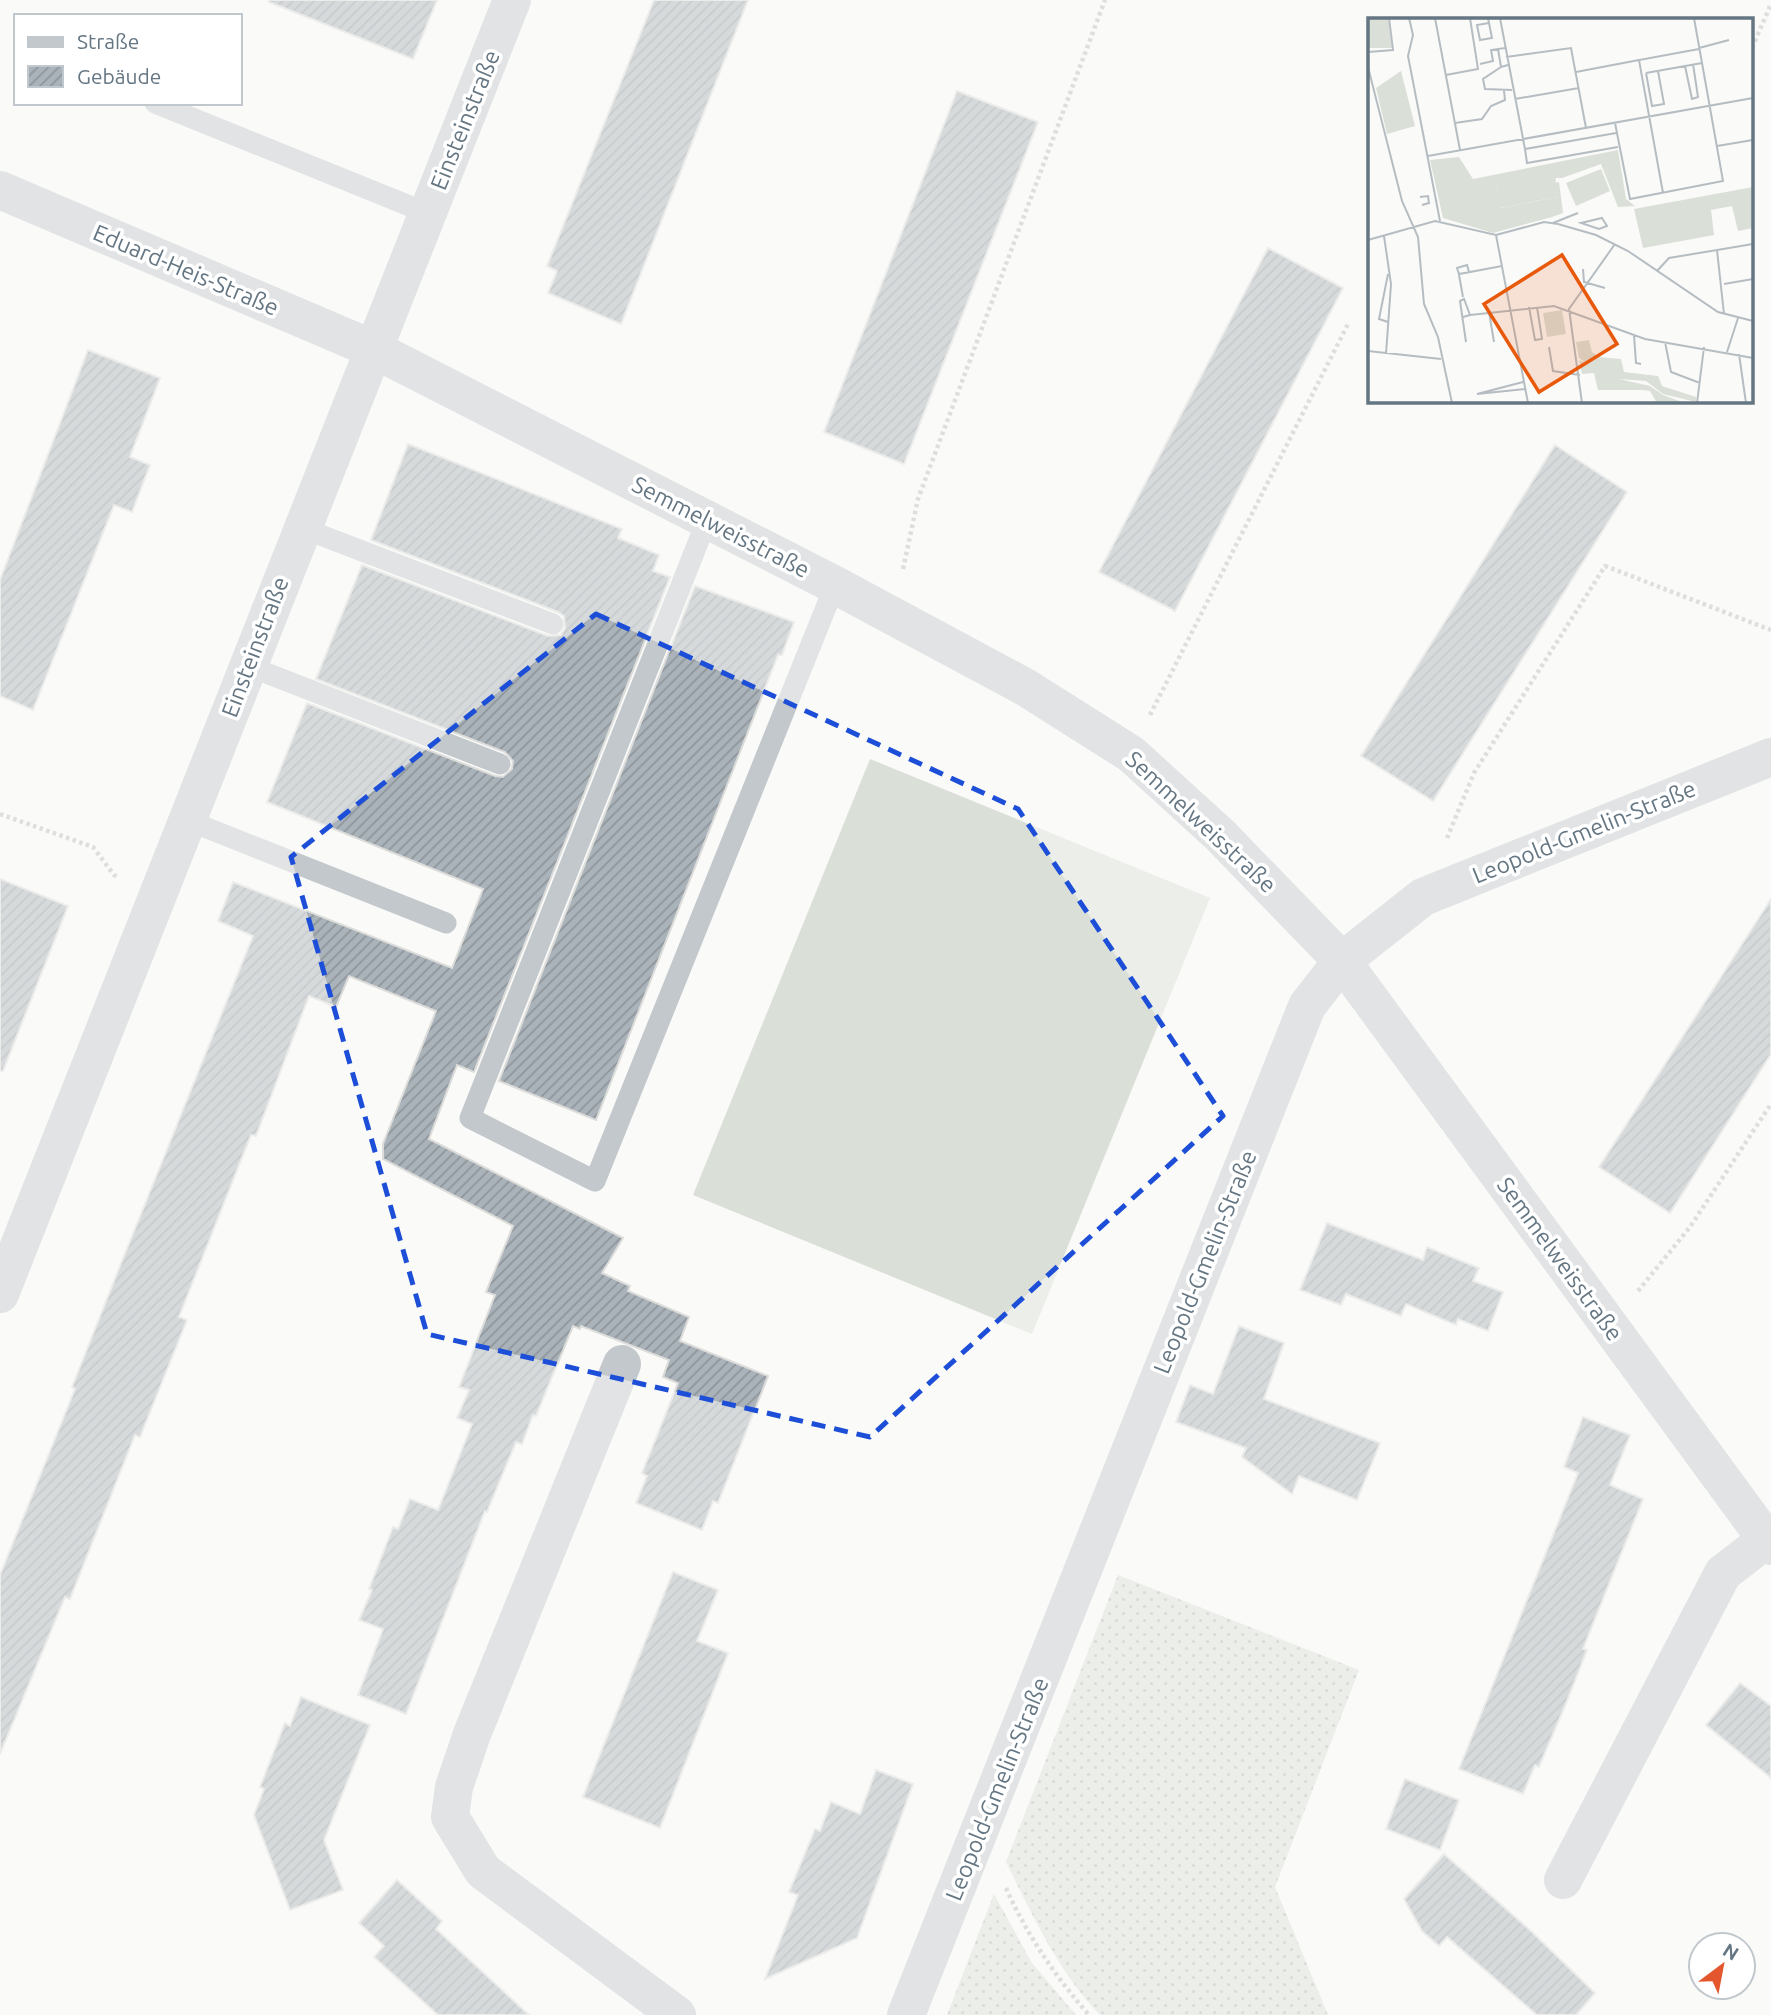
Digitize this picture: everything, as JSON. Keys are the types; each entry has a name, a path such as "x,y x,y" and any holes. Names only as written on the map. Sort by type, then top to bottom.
{"street":[{"name":"Einsteinstraße","path":"0,1294 512,0"},
{"name":"Eduard-Heis-Straße","path":"0,190 373,349"},
{"name":"Semmelweisstraße","path":"373,349 835,585 1025,687 1131,754 1220,835 1342,961 1769,1543 1723,1573 1563,1880"},
{"name":"Leopold-Gmelin-Straße","path":"906,2015 1307,1006 1342,961 1423,897 1771,757"},
{"path":"622,1364 472,1734 454,1787 450,1817 483,1871 677,2015"}],"lane":[{"path":"160,105 427,214"},
{"path":"707,520 470,1118 595,1181 835,585"},
{"path":"302,528 553,624"},
{"path":"247,666 500,764"},
{"path":"187,820 446,923"}],"path":[{"path":"893,618 918,499 1105,0"},
{"path":"1754,43 1771,4"},
{"path":"1131,754 1349,323"},
{"path":"1423,897 1474,773 1605,566 1771,630"},
{"path":"0,814 93,847 114,875 158,894"},
{"path":"1609,1326 1690,1227 1771,1104"},
{"path":"967,1866 1006,1888 1022,1924 1062,1984 1089,2015"}],"highlighted area":[{"path":"596,614 1018,809 1223,1116 870,1437 427,1334 291,857"}],"shaded area":[{"path":"870,759 1210,898 1032,1334 693,1195"},
{"path":"1118,1575 1359,1670 1275,1887 1328,2015 1100,2015 1059,1961 1006,1862"},
{"path":"994,1894 1032,1963 1076,2015 947,2015"}],"building":[{"path":"269,0 437,0 413,59"},
{"path":"654,0 748,0 621,324 548,293 557,271 547,266"},
{"path":"957,91 1038,122 904,464 824,432"},
{"path":"1268,248 1343,288 1175,611 1099,572"},
{"path":"88,350 160,378 130,457 150,465 132,512 114,505 33,710 0,696 0,580"},
{"path":"408,444 622,529 618,538 659,555 653,571 670,577 474,1072 457,1065 429,1139 623,1238 602,1273 630,1286 628,1291 689,1317 680,1341 768,1376 718,1503 713,1501 702,1530 636,1503 647,1476 642,1473 678,1383 663,1377 669,1360 581,1326 580,1329 573,1326 536,1416 533,1415 522,1444 516,1442 487,1512 485,1511 406,1714 358,1695 383,1629 359,1620 393,1527 398,1529 410,1499 438,1510 472,1424 457,1418 469,1390 459,1387 495,1295 486,1292 513,1226 383,1159 383,1144 436,1011 349,976 336,1007 309,996 256,1136 251,1135 179,1317 187,1320 140,1437 135,1435 70,1599 65,1597 0,1754 0,1575 75,1389 72,1387 253,936 218,921 233,882 452,968 483,889 267,802 307,703 495,776 503,777 512,769 513,761 505,752 316,679 362,565 548,636 561,635 565,628 564,616 558,612 371,540"},
{"path":"1555,445 1627,492 1433,801 1361,756"},
{"path":"695,586 794,622 782,655 778,655 596,1120 499,1081"},
{"path":"0,879 68,906 3,1071 0,1071"},
{"path":"1771,899 1771,1054 1670,1213 1599,1167"},
{"path":"1327,1223 1423,1260 1427,1247 1479,1268 1473,1281 1503,1292 1488,1331 1458,1319 1456,1325 1406,1304 1401,1316 1346,1294 1341,1305 1300,1290"},
{"path":"1239,1326 1284,1343 1264,1399 1380,1443 1357,1500 1299,1476 1292,1494 1242,1457 1246,1448 1176,1422 1190,1385 1213,1394"},
{"path":"1583,1417 1630,1435 1610,1485 1643,1499 1583,1649 1587,1650 1565,1706 1539,1767 1535,1765 1523,1794 1459,1769 1578,1473 1564,1467"},
{"path":"673,1572 718,1590 697,1641 728,1653 660,1828 583,1797"},
{"path":"1740,1683 1771,1706 1771,1778 1706,1725"},
{"path":"301,1697 370,1725 324,1840 343,1890 290,1910 254,1815 264,1789 260,1787 285,1723 290,1726"},
{"path":"876,1770 913,1784 857,1938 765,1979 798,1895 789,1892 815,1829 820,1831 831,1802 860,1814"},
{"path":"1405,1779 1459,1800 1440,1850 1386,1829"},
{"path":"1444,1854 1532,1932 1595,1993 1576,2015 1537,2015 1447,1937 1439,1946 1422,1931 1404,1899"},
{"path":"397,1880 442,1921 436,1929 529,2015 438,2015 374,1957 384,1946 359,1923"}]}
